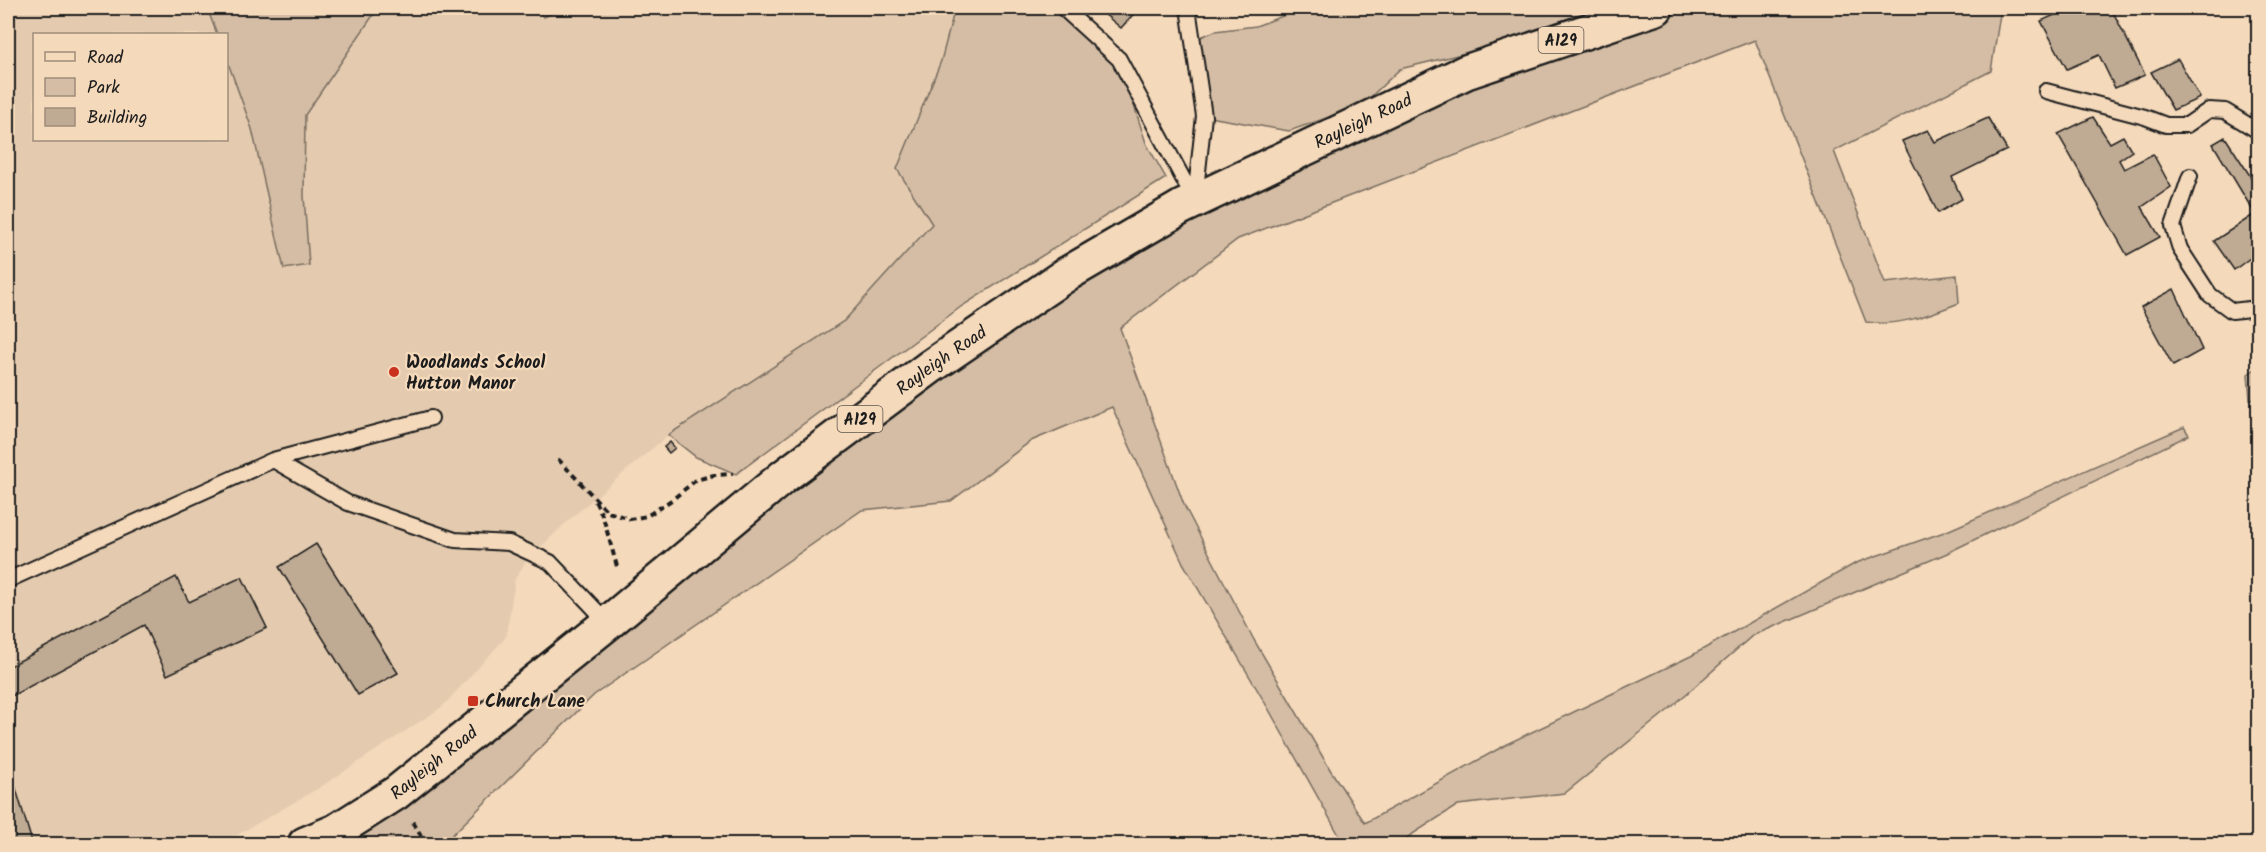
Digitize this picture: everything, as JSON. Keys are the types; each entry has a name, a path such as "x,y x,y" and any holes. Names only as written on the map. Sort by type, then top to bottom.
{"main road":[{"name":"Rayleigh Road","path":"305,844 336,831 396,793 608,623 783,477 930,367 1067,274 1195,201 1466,72 1656,8"}],"lane":[{"path":"1063,8 1119,59 1195,201"},
{"path":"1188,8 1204,116 1195,201"},
{"path":"2046,92 2145,117 2166,125 2187,125 2209,110 2225,111 2259,131"},
{"path":"2190,176 2173,226 2180,249 2210,295 2232,311 2259,308"},
{"path":"8,580 273,460 431,418"},
{"path":"273,460 348,503 454,540 509,543 550,562 608,623"}],"path":[{"path":"558,459 608,512 630,519 647,516 696,480 714,475 736,474"},
{"path":"593,498 603,517 618,570"}],"shaded area":[{"name":"Woodlands School Hutton Manor","path":"8,8 1015,8 1101,94 894,310 668,435 570,519 527,560 515,579 506,637 442,707 319,788 237,835 205,844 8,844"}],"green space":[{"path":"207,8 378,8 305,115 304,196 309,265 284,269 252,129 228,63 228,33 217,33"},
{"path":"534,8 563,8 544,17"},
{"path":"955,8 1063,8 1119,59 1146,143 1166,178 962,306 736,474 696,457 668,435 844,321 932,224 897,169 941,61"},
{"path":"1304,8 1614,8 1557,22 1503,44 1400,69 1361,106 1289,131 1204,116 1191,41 1215,31 1256,26"},
{"path":"1656,8 2001,8 1991,71 1834,151 1885,283 1957,275 1959,303 1925,316 1902,321 1866,322 1755,40 1238,239 1120,328 1184,505 1254,640 1331,771 1365,823 1509,743 1691,656 1856,563 1947,531 2184,427 2189,435 1945,554 1752,636 1667,711 1565,793 1458,805 1397,844 1344,844 1183,563 1112,407 1031,441 951,501 862,510 594,695 443,844 307,844 783,478 1182,207"},
{"path":"2258,367 2258,399 2250,399 2248,374"}],"building":[{"path":"1097,8 1139,8 1121,28"},
{"path":"2070,8 2111,8 2145,75 2115,88 2099,55 2067,69 2041,21"},
{"path":"2178,59 2200,98 2173,110 2151,72"},
{"path":"2093,117 2110,143 2123,136 2132,151 2119,160 2124,169 2153,154 2171,187 2142,207 2160,237 2127,255 2058,134"},
{"path":"1988,118 2007,150 1952,177 1962,199 1938,213 1902,141 1928,130 1935,142"},
{"path":"2225,137 2258,188 2258,272 2250,258 2234,270 2214,241 2255,214 2213,144"},
{"path":"2174,289 2202,350 2173,366 2141,307"},
{"path":"670,442 675,448 669,453 664,447"},
{"path":"316,544 398,673 358,695 279,567"},
{"path":"176,577 189,602 242,577 267,628 167,675 144,625 8,698 8,667"},
{"path":"13,779 32,842 24,844 8,844 8,781"}],"place":[{"name":"Woodlands School Hutton Manor","path":"394,372"},
{"name":"Church Lane","path":"473,701"}]}
